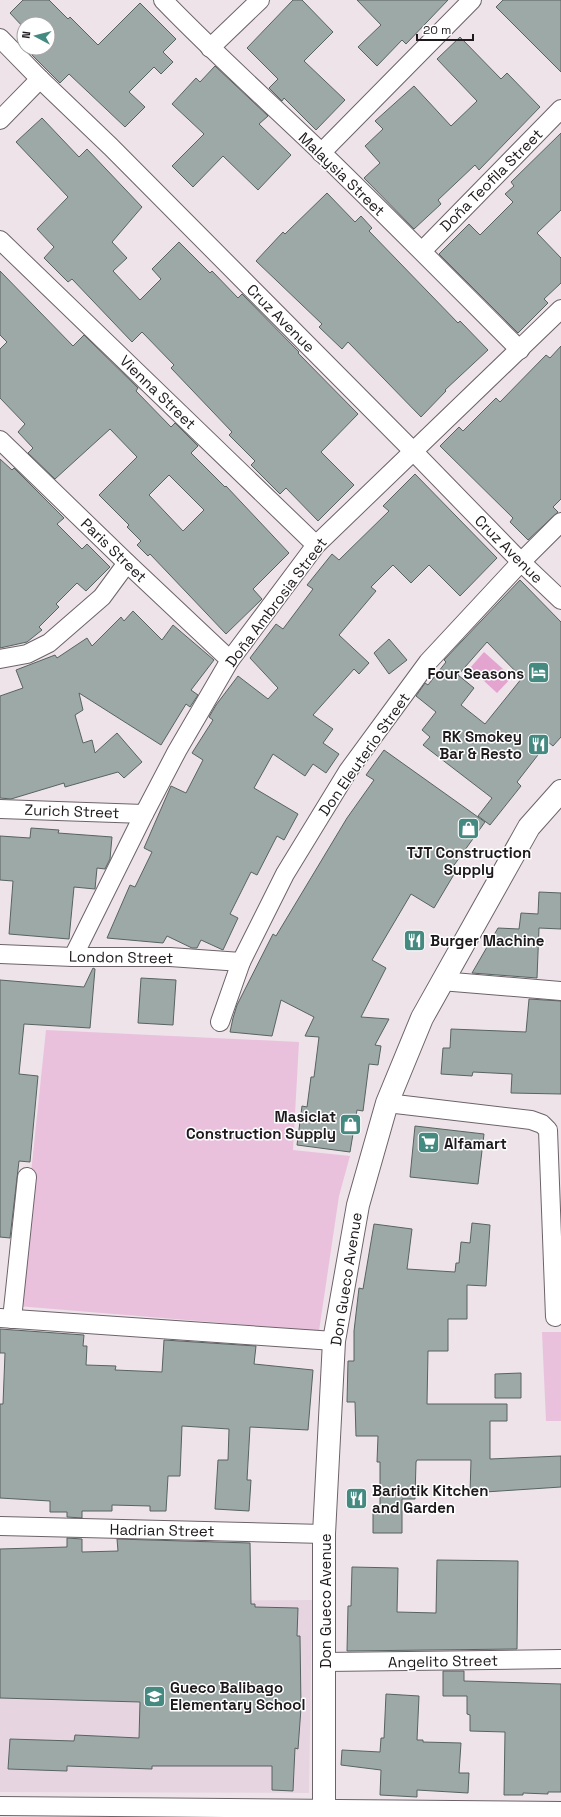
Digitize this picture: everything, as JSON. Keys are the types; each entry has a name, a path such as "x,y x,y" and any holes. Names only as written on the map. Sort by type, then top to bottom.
{"main road":[{"name":"Don Gueco Avenue","path":"324,1813 324,1534 334,1341 358,1205 387,1103 422,1018 529,826 561,791"}],"street":[{"name":"Malaysia Street","path":"162,0 422,251 520,350"},
{"path":"210,48 260,0"},
{"path":"321,153 472,0"},
{"name":"Cruz Avenue","path":"0,38 40,79 112,147 521,562 561,600"},
{"path":"0,120 40,79"},
{"name":"Doña Teofila Street","path":"422,251 561,109"},
{"name":"Vienna Street","path":"0,240 316,545"},
{"name":"Doña Ambrosia Street","path":"74,957 144,814 177,751 230,660 316,545 561,309"},
{"name":"Paris Street","path":"0,440 230,660"},
{"name":"Don Eleuterio Street","path":"220,1022 241,962 285,874 348,771 428,662 521,562 561,522"},
{"path":"0,659 26,654 49,643 102,597 127,563"},
{"name":"Zurich Street","path":"0,809 144,814"},
{"name":"London Street","path":"0,954 74,957 170,957 241,962"},
{"path":"442,981 561,991"},
{"path":"387,1103 531,1120 542,1124 548,1130 555,1317"},
{"path":"27,1177 6,1319 334,1341"},
{"name":"Hadrian Street","path":"0,1526 324,1534"},
{"name":"Angelito Street","path":"325,1662 561,1660"},
{"path":"0,1806 324,1813 561,1811"}],"shaded area":[{"path":"484,652 512,677 497,693 470,668"},
{"path":"46,1030 299,1042 293,1150 350,1156 339,1196 319,1331 17,1306"},
{"path":"542,1332 561,1332 561,1421 546,1421"},
{"name":"Gueco Balibago Elementary School","path":"312,1600 309,1793 0,1792 0,1601"}],"building":[{"path":"23,0 49,0 68,19 70,17 98,45 140,3 176,39 163,52 173,62 161,74 154,67 129,92 145,107 125,127 69,74 60,83 33,56 56,56 56,16 16,16 16,19 10,13"},
{"path":"293,0 302,0 333,32 304,61 345,100 316,130 284,98 282,101 269,88 278,79 247,48"},
{"path":"357,0 448,0 406,44 402,40 377,66 358,47 381,25"},
{"path":"503,0 561,0 561,72 496,7"},
{"path":"460,37 501,79 507,73 540,107 479,170 475,165 438,200 441,204 414,229 364,178 380,163 365,146 383,129 375,121 414,86 451,126 477,101 437,59"},
{"path":"215,66 268,116 259,124 291,155 258,190 223,156 193,187 172,166 204,134 172,104 196,78 200,82"},
{"path":"42,118 79,157 87,149 142,207 112,242 127,258 113,271 140,300 161,279 152,269 179,242 210,273 212,271 238,298 242,294 358,414 321,452 354,485 318,521 286,488 280,494 251,465 255,461 229,435 232,432 171,368 174,365 142,332 132,342 72,279 68,282 44,258 54,247 37,229 68,197 16,142"},
{"path":"561,133 561,210 537,233 561,258 561,283 544,299 548,303 518,333 439,254 469,224 480,235 513,202 505,194 514,186 511,182"},
{"path":"327,193 355,222 361,216 372,228 369,231 458,323 460,321 488,350 445,390 446,391 421,417 348,342 342,349 319,327 322,324 256,261 283,232 285,234"},
{"path":"0,271 73,346 84,335 138,388 136,391 171,427 175,423 198,446 191,453 225,487 226,486 289,553 253,589 262,599 226,634 150,554 148,556 137,545 141,541 127,527 129,525 99,495 137,457 110,429 55,479 28,453 33,448 18,432 25,424 0,398 0,349 7,342 0,335","holes":["169,475 204,510 183,531 149,495"]},
{"path":"561,346 561,499 553,507 558,512 528,540 510,522 513,518 440,446 459,427 463,431 496,398 500,402 546,355 550,358"},
{"path":"0,459 12,470 14,468 64,518 57,524 82,549 87,544 110,567 86,591 77,583 56,604 59,607 39,627 42,630 27,642 0,648"},
{"path":"415,474 497,558 460,596 429,565 411,583 393,565 371,587 376,591 339,635 369,663 359,674 354,669 313,715 333,729 323,743 339,754 326,773 313,764 305,776 273,754 254,788 298,814 284,840 277,836 257,875 251,872 230,914 238,918 223,950 201,940 197,948 192,948 167,936 163,943 107,938 130,885 135,887 152,852 144,848 171,786 186,793 203,760 192,753 213,720 209,717 216,705 238,676 268,699 278,688 250,658 276,624 283,629 313,589 307,585 332,554 339,560 389,511 383,506"},
{"path":"520,580 561,622 561,737 553,746 548,742 517,782 521,786 490,825 478,816 492,798 423,745 430,737 422,730 436,712 416,696 425,683 428,685 446,662 444,660","holes":["487,642 522,678 485,724 461,705 474,688 458,675"]},
{"path":"133,611 162,640 173,625 214,660 191,690 198,695 190,707 186,704 161,745 79,693 83,710 75,715 83,743 92,740 95,753 117,733 142,762 124,778 118,772 65,787 64,783 11,799 0,798 0,696 23,688 16,670 55,655 57,658 87,638 92,646 121,617 124,621"},
{"path":"389,639 407,660 389,674 374,653"},
{"path":"384,750 485,822 452,868 456,871 434,908 411,894 372,960 386,968 361,1017 389,1019 375,1045 381,1046 378,1065 369,1064 363,1111 357,1110 350,1152 297,1145 302,1106 307,1107 311,1077 314,1077 319,1037 305,1036 314,1017 281,1000 272,1036 230,1032 233,1018 237,1005 273,934 276,936 347,818 374,780 366,775"},
{"path":"31,828 59,830 58,833 112,837 110,859 105,869 97,868 95,889 74,887 69,939 9,934 13,881 0,880 0,836 30,838"},
{"path":"539,892 561,893 561,929 539,928 537,978 472,973 498,928 519,929 521,913 538,914"},
{"path":"93,968 95,969 90,1028 24,1024 19,1074 38,1076 30,1162 19,1161 10,1238 0,1237 0,980 84,987"},
{"path":"141,978 176,980 173,1025 138,1023"},
{"path":"529,999 561,1001 561,1094 511,1093 512,1074 473,1072 472,1076 441,1074 443,1048 450,1048 451,1029 526,1032"},
{"path":"415,1126 484,1134 478,1184 410,1177"},
{"path":"472,1223 490,1225 486,1286 467,1285 467,1319 448,1319 448,1351 428,1351 427,1404 507,1404 507,1421 490,1421 490,1459 561,1456 561,1487 470,1493 471,1460 417,1460 415,1499 402,1499 402,1533 373,1533 373,1506 380,1506 380,1462 377,1462 378,1436 356,1436 355,1402 347,1402 348,1361 354,1361 354,1331 359,1288 363,1289 374,1224 412,1229 407,1269 455,1272 456,1263 459,1263 461,1242 470,1243"},
{"path":"0,1329 84,1335 83,1346 87,1346 86,1365 116,1366 115,1370 162,1372 164,1340 256,1346 254,1364 313,1370 308,1430 250,1427 247,1480 251,1480 249,1511 215,1509 218,1460 228,1460 229,1429 182,1426 180,1476 168,1476 166,1511 150,1511 150,1506 112,1505 112,1511 82,1511 82,1518 67,1517 67,1512 50,1512 50,1501 0,1498 0,1404 3,1404 5,1353 0,1353"},
{"path":"521,1373 521,1398 495,1398 495,1374"},
{"name":"Gueco Balibago Elementary School","path":"67,1538 82,1539 82,1552 118,1551 117,1539 250,1543 251,1604 255,1604 255,1607 298,1608 297,1636 300,1636 301,1708 298,1749 295,1748 293,1791 272,1790 272,1766 152,1766 152,1769 67,1766 67,1771 8,1769 10,1739 74,1741 75,1735 139,1738 140,1702 0,1698 0,1549 67,1547"},
{"path":"437,1560 518,1561 517,1649 347,1651 348,1606 351,1606 352,1567 398,1568 397,1612 436,1613"},
{"path":"443,1671 464,1671 464,1681 561,1684 561,1792 548,1792 548,1794 523,1793 523,1795 504,1795 505,1732 470,1731 470,1715 467,1714 467,1696 443,1696"},
{"path":"386,1694 419,1696 417,1740 423,1740 423,1742 461,1743 459,1773 469,1773 468,1793 417,1790 417,1797 380,1795 381,1770 341,1765 342,1750 380,1752 381,1738 384,1738"}],"place":[{"name":"Four Seasons","path":"539,673"},
{"name":"RK Smokey Bar & Resto","path":"538,745"},
{"name":"TJT Construction Supply","path":"469,829"},
{"name":"Burger Machine","path":"415,940"},
{"name":"Masiclat Construction Supply","path":"351,1125"},
{"name":"Alfamart","path":"428,1143"},
{"name":"Bariotik Kitchen and Garden","path":"356,1499"},
{"name":"Gueco Balibago Elementary School","path":"155,1696"}]}
